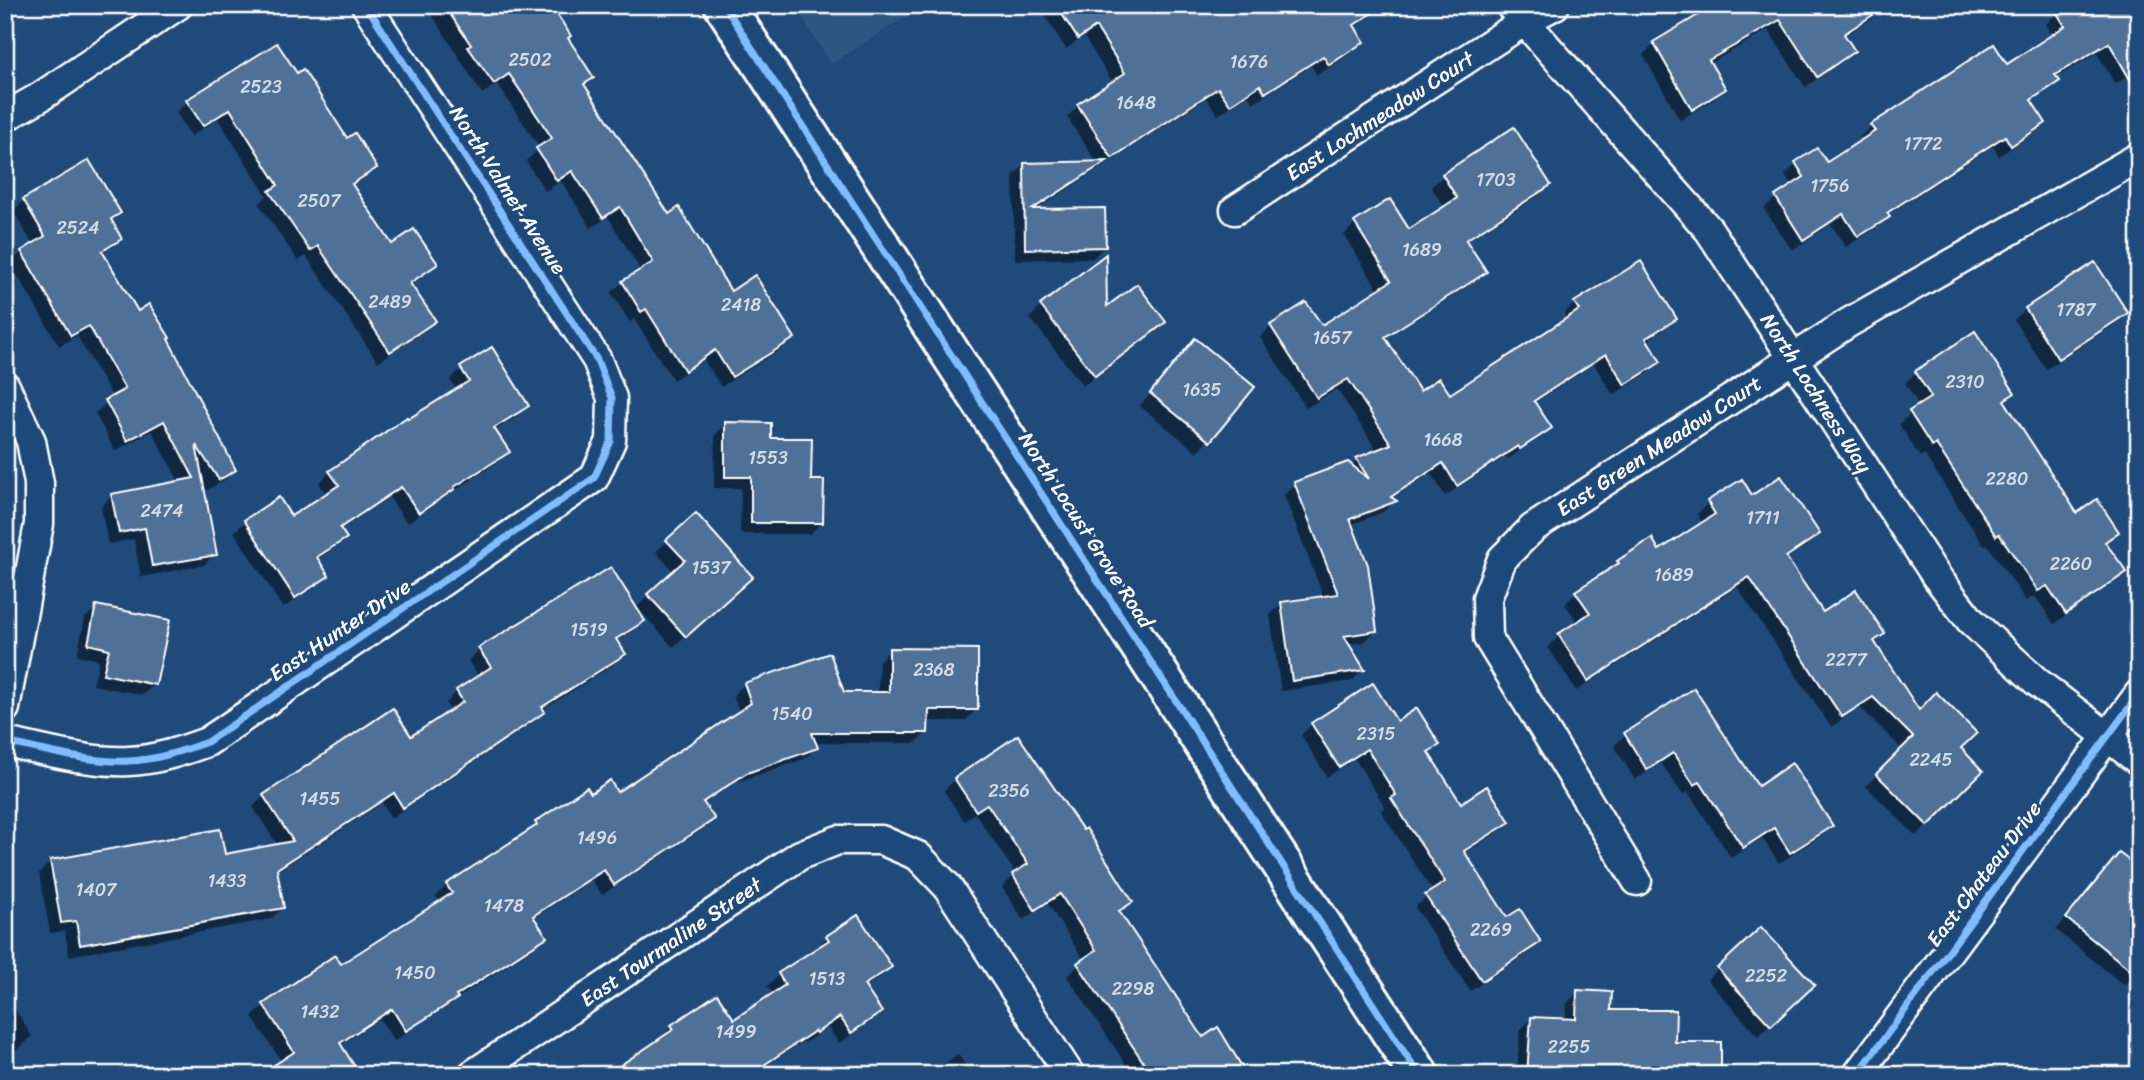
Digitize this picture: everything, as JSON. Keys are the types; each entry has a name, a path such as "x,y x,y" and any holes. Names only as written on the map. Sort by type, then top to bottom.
{"main road":[{"name":"North Locust Grove Road","path":"724,5 1419,1075"}],"street":[{"path":"5,117 40,97 178,5"},
{"name":"North Valmet Avenue","path":"366,5 597,360 612,398"},
{"name":"East Lochmeadow Court","path":"1235,210 1518,13 1555,5"},
{"name":"North Lochness Way","path":"1518,13 1709,230 1936,576 1971,621 2037,682 2139,761"},
{"name":"East Green Meadow Court","path":"1637,881 1488,638 1487,598 1502,559 1533,528 1848,323 2139,157"},
{"path":"5,386 31,441 39,483 39,524 5,708"},
{"name":"East Hunter Drive","path":"5,742 86,757 128,761 168,755 208,742 594,478 611,440 612,398"},
{"name":"East Chateau Drive","path":"1857,1075 2139,694"},
{"name":"East Tourmaline Street","path":"477,1074 800,855 838,840 881,840 918,856 947,886 1070,1075"}],"shaded area":[{"path":"794,5 924,5 831,64"}],"building":[{"path":"444,5 551,5 571,36 568,38 594,78 584,84 669,214 679,207 731,291 755,275 795,338 732,377 715,350 685,371 646,309 641,312 622,281 653,262 620,207 603,218 572,171 557,181 536,148 552,138 509,74 494,84 468,47 471,45"},
{"path":"1056,5 1384,5 1354,25 1364,42 1329,65 1323,56 1265,93 1260,85 1230,105 1218,88 1112,158 1077,104 1125,73 1096,27 1078,39"},
{"path":"1715,5 1888,5 1844,34 1855,51 1817,77 1780,20 1709,60 1726,89 1692,110 1653,42"},
{"path":"2052,5 2139,5 2139,95 2109,43 2055,75 2060,81 2031,100 2046,123 2011,146 2005,136 1887,213 1890,217 1858,237 1843,214 1803,240 1775,196 1804,177 1795,162 1817,148 1827,162 1875,131 1870,125 1994,44 2007,64 2065,26"},
{"path":"277,43 297,73 303,69 347,138 355,133 377,168 352,184 392,244 414,229 438,264 410,283 436,321 390,352 318,246 310,251 269,191 278,185 230,109 203,126 186,100"},
{"path":"1514,127 1551,185 1466,240 1487,272 1385,337 1420,391 1439,378 1450,394 1579,310 1574,302 1641,261 1677,319 1646,338 1661,362 1625,385 1606,354 1534,401 1552,428 1520,449 1518,446 1457,486 1443,463 1391,497 1397,501 1350,519 1368,565 1377,631 1344,636 1365,670 1292,681 1281,602 1338,594 1294,482 1348,462 1369,479 1356,458 1391,444 1348,379 1317,398 1270,325 1306,302 1322,325 1391,281 1354,222 1390,199 1409,229 1457,198 1442,174"},
{"path":"89,160 121,213 111,219 122,239 102,251 138,311 149,304 170,338 168,339 236,470 219,480 196,445 217,555 152,566 145,528 119,533 111,494 194,478 164,421 127,441 105,400 125,389 89,326 71,336 21,251 45,236 23,199"},
{"path":"1107,161 1033,209 1105,208 1106,247 1025,249 1024,163"},
{"path":"1106,254 1107,306 1137,284 1166,322 1095,376 1040,305"},
{"path":"2095,262 2128,313 2058,359 2025,308"},
{"path":"1975,331 2015,393 2004,400 2077,513 2097,499 2119,532 2105,542 2127,572 2066,614 2047,586 2038,591 1999,534 1996,536 1936,444 1932,447 1909,411 1931,397 1915,371"},
{"path":"1195,338 1255,387 1210,442 1150,393"},
{"path":"492,347 529,406 494,428 510,452 454,487 455,489 419,513 401,487 340,528 347,538 317,557 329,576 295,598 244,520 279,497 291,516 339,485 329,471 407,417 408,419 469,381 460,367"},
{"path":"725,422 771,423 771,438 812,438 811,480 824,480 823,523 751,523 751,477 725,477"},
{"path":"1781,476 1820,534 1786,557 1823,612 1856,590 1885,634 1874,641 1919,710 1936,692 1977,733 1961,748 1983,771 1928,826 1876,774 1913,737 1873,697 1842,717 1749,577 1588,681 1558,634 1590,613 1575,591 1619,563 1617,561 1652,538 1659,550 1715,514 1707,501 1742,479 1752,495"},
{"path":"696,513 753,577 686,637 647,594 685,560 666,540"},
{"path":"611,567 645,621 616,639 626,654 542,707 545,712 403,808 394,793 277,869 284,908 80,945 76,921 61,923 50,860 220,829 225,854 293,841 263,795 393,708 411,736 463,702 456,690 491,667 478,648"},
{"path":"96,605 170,620 156,685 103,674 109,649 88,644"},
{"path":"889,648 978,649 978,710 929,710 928,733 812,733 818,748 747,773 703,802 715,819 683,840 614,885 604,870 533,916 547,937 456,996 458,998 406,1031 392,1009 340,1043 360,1075 259,1075 294,1052 263,1004 335,955 341,964 452,893 446,884 537,825 535,822 587,787 591,793 610,780 617,792 751,703 744,683 830,653 844,692 889,692"},
{"path":"1373,683 1397,721 1417,708 1440,745 1428,752 1461,803 1487,786 1510,822 1464,851 1507,917 1520,909 1541,942 1482,981 1425,895 1445,882 1391,798 1396,795 1367,749 1339,767 1311,723"},
{"path":"1694,688 1758,786 1792,763 1833,826 1790,853 1774,828 1743,848 1700,782 1694,785 1673,753 1647,770 1624,733"},
{"path":"1018,735 1083,830 1086,828 1133,902 1119,911 1203,1037 1218,1027 1247,1075 1152,1075 1077,963 1096,950 1060,894 1035,910 1012,874 1028,864 987,804 976,811 954,778"},
{"path":"2119,853 2139,868 2139,977 2066,918"},
{"path":"858,915 892,967 864,985 882,1012 851,1033 840,1017 749,1075 606,1075 674,1029 671,1025 717,994 734,1019 785,985 778,973 829,940 826,936"},
{"path":"1761,927 1815,985 1771,1026 1717,968"},
{"path":"1577,990 1612,992 1611,1010 1676,1010 1675,1042 1721,1042 1721,1075 1527,1075 1531,1017 1576,1019"}],"cycle path":[{"path":"5,742 67,755 114,761 159,757 207,742 594,478 611,441 612,398 597,360 366,5"},
{"path":"724,5 1419,1075"},
{"path":"1857,1075 2139,694"}]}
